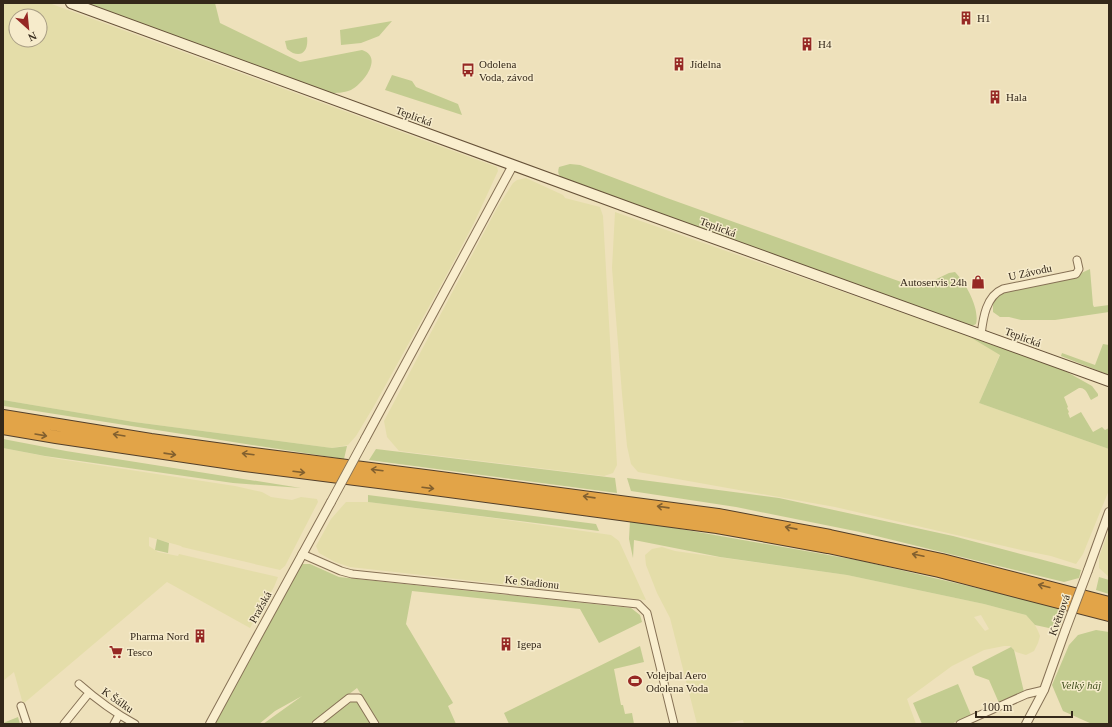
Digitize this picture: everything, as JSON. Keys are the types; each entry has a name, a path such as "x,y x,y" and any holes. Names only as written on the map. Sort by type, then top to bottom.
{"highway":[{"path":"3,416 151,440 718,515 830,536 935,559 1109,603"},
{"path":"3,428 64,439 245,465 717,527 828,547 939,571 1109,615"}],"main road":[{"name":"Teplická","path":"71,3 1109,382"}],"street":[{"name":"Pražská","path":"210,724 513,165"},
{"name":"U Závodu","path":"981,335 983,320 989,301 998,291 1076,274 1079,269 1078,260"},
{"name":"Květnová","path":"1026,724 1044,690 1109,512"},
{"name":"Ke Stadionu","path":"302,554 341,571 352,574 638,604 647,613 674,724"},
{"name":"K Šálku","path":"79,684 119,715 134,724"},
{"path":"960,724 1027,694 1044,690"},
{"name":"K Šálku","path":"64,724 89,693"},
{"path":"316,724 350,698 358,698 375,724"},
{"path":"21,706 27,724"},
{"path":"114,724 119,715"}],"shaded area":[{"path":"3,3 49,3 497,167 498,171 474,223 446,276 374,406 356,436 348,445 332,448 134,422 3,400"},
{"path":"526,178 563,195 565,198 600,207 603,216 617,465 613,473 604,476 399,451 387,437 384,421 497,208 513,183 517,180"},
{"path":"615,212 969,336 1000,354 979,403 1109,449 1109,490 1083,554 1076,564 1051,556 835,507 638,472 631,464 627,446 622,394 612,268"},
{"path":"3,448 59,459 235,486 262,492 271,497 292,500 301,497 317,499 318,502 285,566 280,570 182,547 149,537 149,546 158,552 178,556 179,554 278,577 274,587 250,628 167,582 23,704 14,672 3,681"},
{"path":"346,502 368,502 611,535 619,541 646,600 350,567 335,562 319,553 316,546 331,519"},
{"path":"1109,530 1109,577 1099,568 1099,557"},
{"path":"662,547 675,551 847,575 984,604 1026,615 1035,625 1040,636 1034,651 1026,655 1016,652 1010,646 1004,646 984,650 952,666 907,699 916,724 744,724 743,720 723,724 697,724 670,618 657,593 646,565 645,555 652,549","holes":["981,615 989,629 985,631 974,617"]}],"green space":[{"path":"83,3 215,3 220,23 300,62 362,50 368,53 371,58 371,64 366,77 356,87 345,92 329,93"},
{"path":"392,21 379,36 361,43 341,45 340,30"},
{"path":"307,37 307,47 303,53 296,54 287,49 285,41"},
{"path":"392,75 412,81 416,87 458,104 462,115 385,90"},
{"path":"570,164 580,165 667,198 918,288 949,273 955,272 968,289 971,296 976,311 976,324 972,326 965,325 564,180 559,174 559,167"},
{"path":"1090,269 1093,305 1094,307 1109,305 1109,312 1055,320 1021,320 1009,317 1000,317 993,312 993,303 999,293 1077,275"},
{"path":"970,337 1067,372 1092,386 1098,396 1091,400 1086,392 1081,388 1064,397 1068,407 1068,413 1070,418 1081,412 1093,432 1102,427 1105,430 1109,428 1109,449 979,403 1000,355"},
{"path":"1103,344 1109,345 1109,375 1061,356 1062,353 1095,365"},
{"path":"3,400 134,422 332,448 347,446 344,459 3,406"},
{"path":"3,439 66,451 301,488 233,483 45,456 3,448"},
{"path":"376,449 615,478 617,493 369,460"},
{"path":"627,478 779,498 953,536 1081,570 1079,578 1064,582 860,532 736,507 631,491"},
{"path":"368,495 596,524 599,531 368,502"},
{"path":"630,520 862,561 1066,609 1058,630 1035,625 1026,615 984,604 847,575 720,557 634,540 633,558 629,539"},
{"path":"157,539 169,543 168,553 155,550"},
{"path":"301,564 310,564 339,577 631,608 640,615 642,622 599,643 580,609 412,591 406,624 453,703 448,706 456,724 380,724 357,688 310,724 263,724 302,696 275,711 259,724 213,724"},
{"path":"1099,577 1109,580 1109,594 1096,590"},
{"name":"Velký háj","path":"1096,630 1109,632 1109,724 1092,724 1063,711 1052,685 1069,645 1078,635"},
{"path":"640,646 644,662 614,669 621,705 623,705 625,714 632,713 634,724 509,724 504,713"},
{"path":"1011,647 1014,650 1024,692 999,703 989,680 975,675 972,667"},
{"path":"958,684 971,715 951,724 922,724 913,703"},
{"path":"353,701 359,704 372,724 322,724 351,702"},
{"path":"18,717 20,724 3,724 3,723"}],"place":[{"name":"H1","path":"966,18"},
{"name":"H4","path":"807,44"},
{"name":"Jídelna","path":"679,64"},
{"name":"Odolena Voda, závod","path":"468,70"},
{"name":"Hala","path":"995,97"},
{"name":"Autoservis 24h","path":"978,282"},
{"name":"Pharma Nord","path":"200,636"},
{"name":"Igepa","path":"506,644"},
{"name":"Tesco","path":"116,652"},
{"name":"Volejbal Aero Odolena Voda","path":"635,681"}]}
